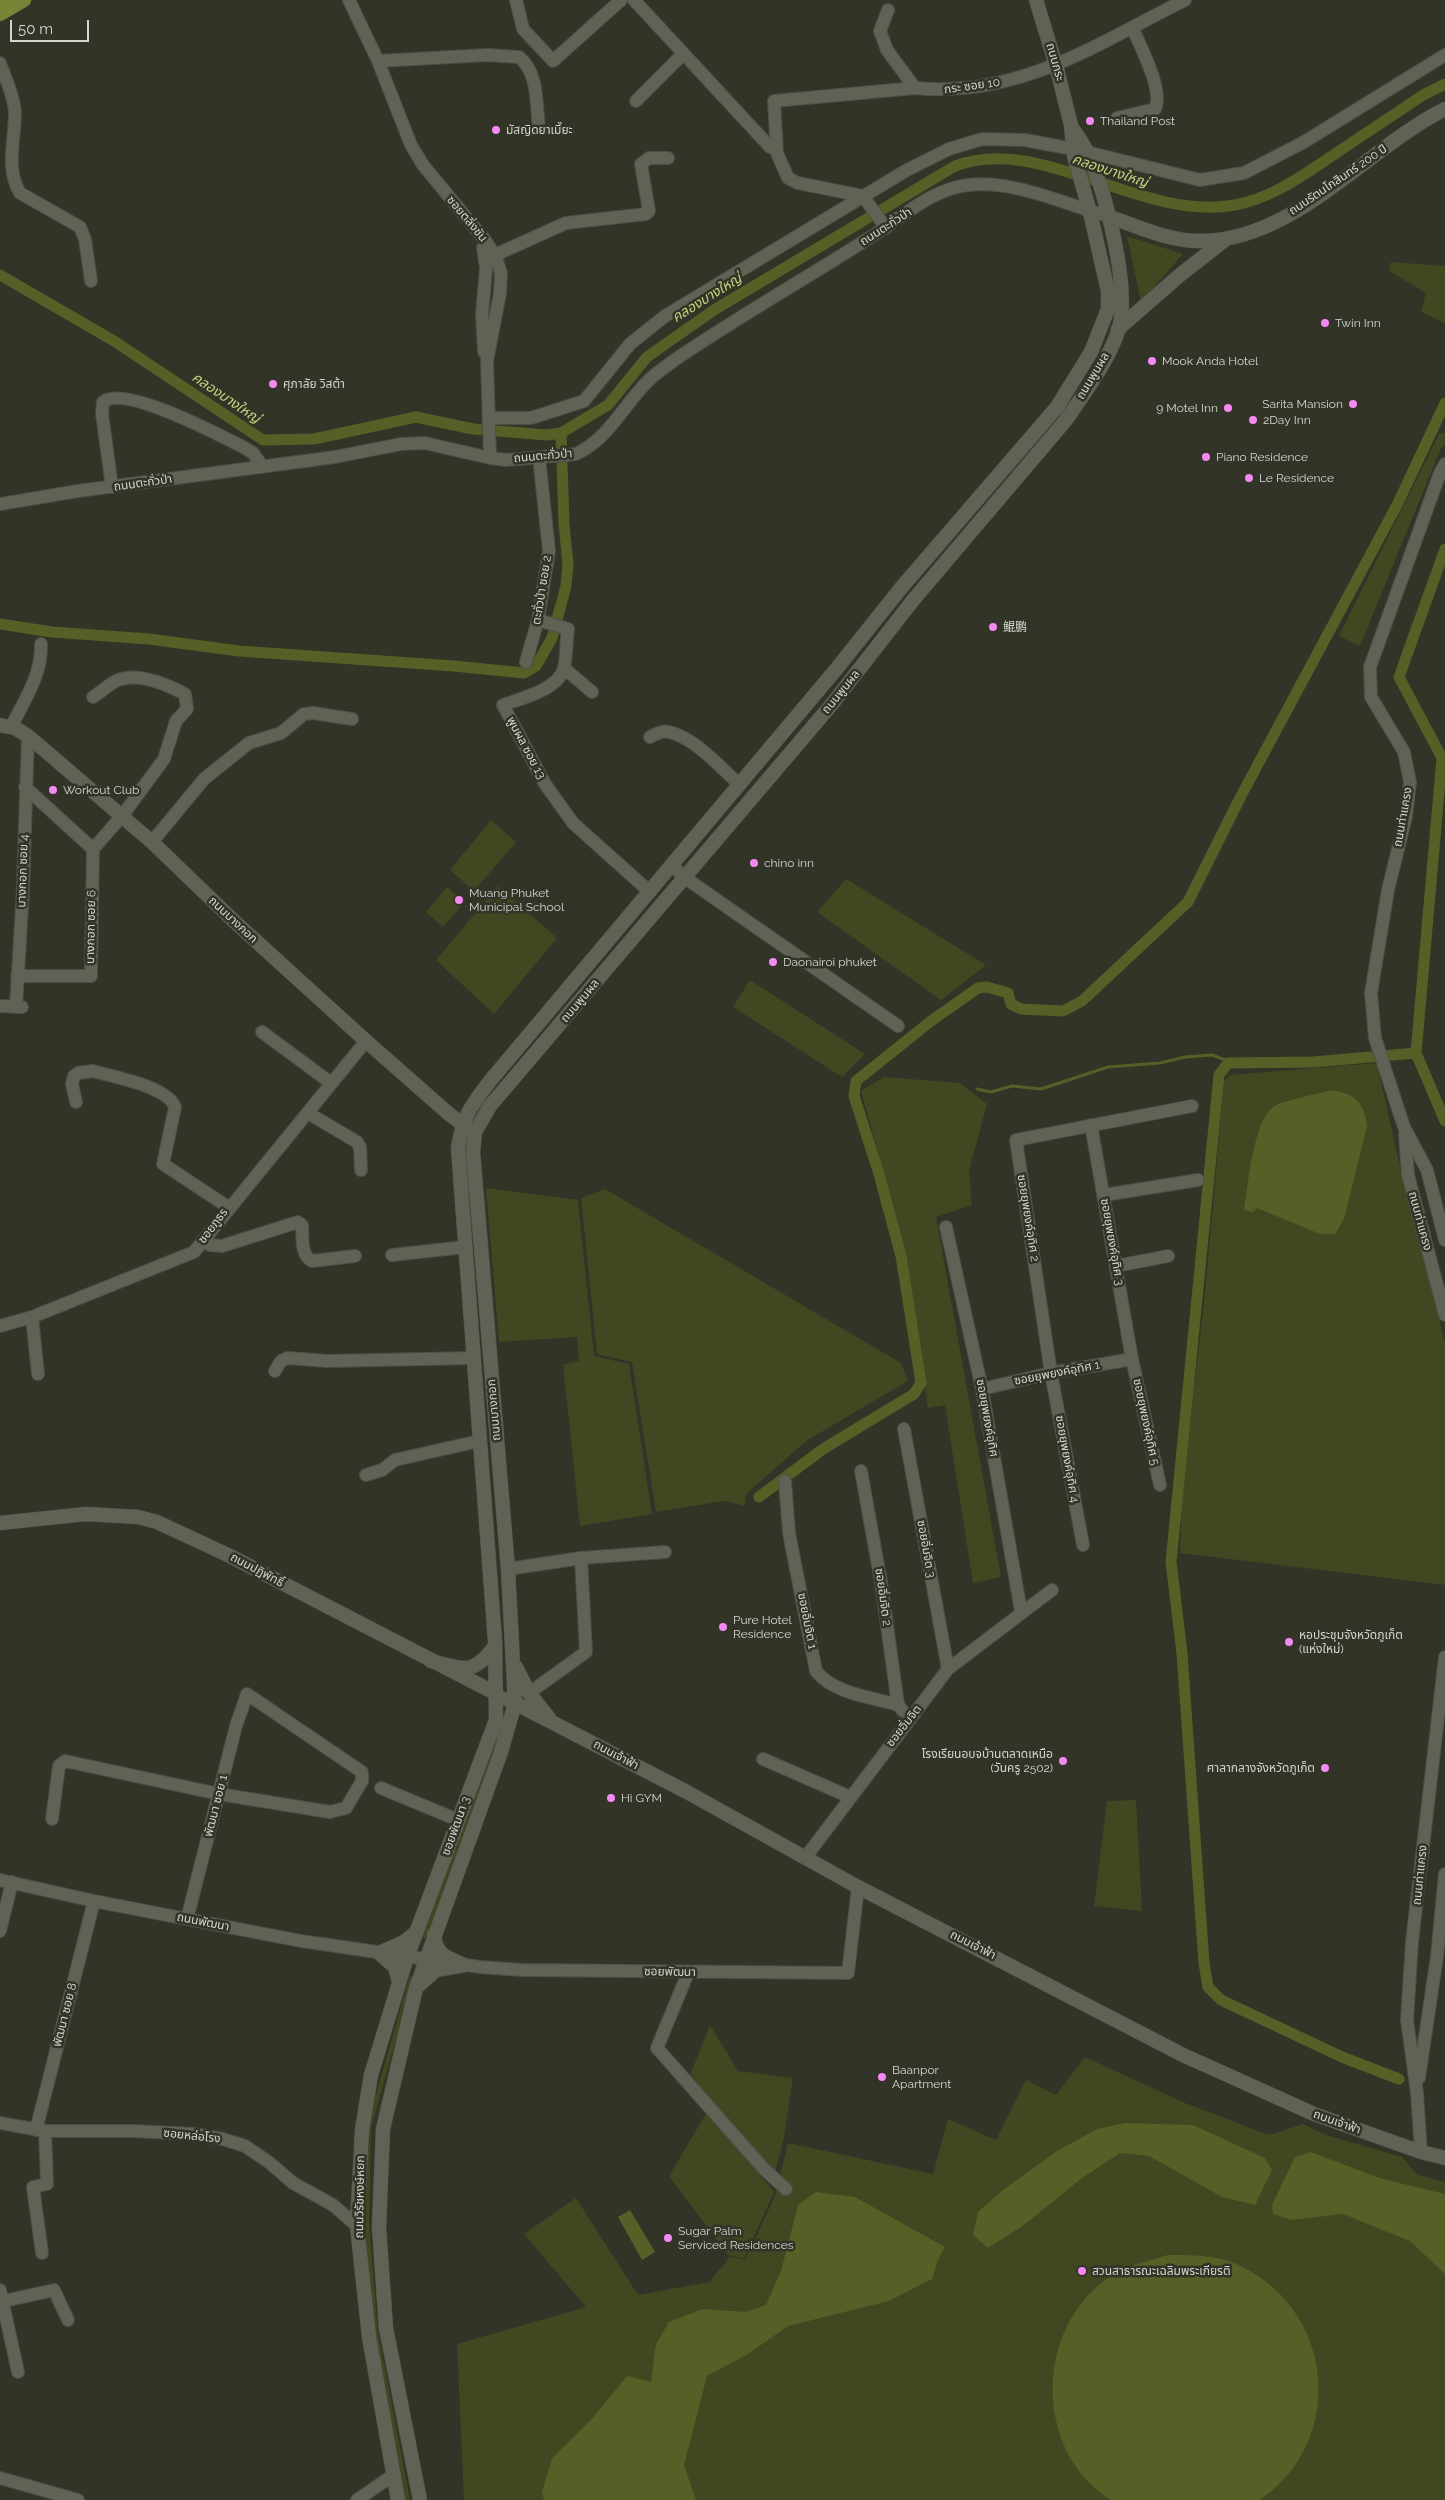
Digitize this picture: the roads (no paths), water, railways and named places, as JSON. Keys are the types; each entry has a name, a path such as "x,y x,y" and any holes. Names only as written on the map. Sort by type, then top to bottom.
{"main road":[{"path":"0,14 24,0"},
{"name":"ถนนกระ","path":"1036,0 1056,65 1071,125 1081,154 1108,216"},
{"name":"ถนนรัตนโกสินทร์ 200 ปี","path":"1108,216 1151,232 1182,239 1203,241 1228,237 1260,228 1299,208 1445,109"},
{"name":"ถนนกระ","path":"1081,154 1090,212"},
{"name":"ถนนพูนผล","path":"462,1125 490,1081 740,785 913,574 1057,407 1071,386 1101,330 1108,309 1108,291 1090,212"},
{"name":"ถนนพูนผล","path":"475,1132 496,1100 832,704 914,599 1066,420 1114,342 1118,329 1122,296 1108,216"},
{"path":"1118,329 1180,275 1228,237"},
{"name":"ถนนบางกอก","path":"5,726 28,736 122,816 366,1041 462,1125 475,1132 473,1152 508,1569 515,1703"},
{"name":"ถนนบางกอก","path":"462,1125 458,1148 497,1694"},
{"name":"ถนนปฏิพัทธิ์","path":"0,1523 86,1514 138,1517 157,1522 230,1556 515,1703"},
{"path":"431,1661 464,1669 482,1663 495,1646"},
{"path":"512,1657 529,1693 554,1724"},
{"name":"ซอยพัฒนา 3","path":"407,1957 496,1720 497,1694"},
{"name":"ซอยพัฒนา 3","path":"425,1960 501,1752 515,1703"},
{"name":"ถนนเจ้าฟ้า","path":"515,1703 685,1791 858,1887 1202,2064 1314,2114 1421,2152 1445,2158"},
{"path":"399,1983 395,1967 379,1953 404,1942 417,1929"},
{"path":"434,1934 435,1947 440,1953 464,1965"},
{"name":"ถนนวิรัชหงษ์หยก","path":"398,2500 392,2476 370,2337 357,2226 362,2130 371,2075 407,1957"},
{"name":"ถนนวิรัชหงษ์หยก","path":"420,2500 386,2328 379,2227 383,2129 416,1988 425,1960"},
{"path":"416,1988 436,1970 464,1965"}],"street":[{"name":"ซอยตลิ่งชัน","path":"349,0 378,61 411,144 423,165 472,227 501,273 500,293 487,361 490,458"},
{"path":"516,0 523,29 553,61 621,0"},
{"path":"634,0 770,147"},
{"name":"กระ ซอย 10","path":"863,196 798,183 788,178 777,153 774,101 915,88 939,90 966,89 1024,77 1056,65 1133,29 1185,0"},
{"path":"888,10 880,31 888,50 915,88"},
{"path":"1117,118 1155,109 1158,102 1157,89 1133,29"},
{"path":"636,101 683,54"},
{"path":"490,418 531,418 584,401 630,344 665,316 906,170 949,149 982,139 1025,140 1200,180 1244,173 1304,142 1445,54"},
{"path":"378,61 478,55 518,57 529,68 533,79 539,129"},
{"path":"0,63 15,111 11,159 14,184 20,193 80,227 83,231 91,281"},
{"path":"490,256 566,223 646,214 649,211 641,164 648,158 668,158"},
{"path":"0,169 11,159"},
{"name":"ถนนตะกั่วป่า","path":"0,504 335,457 402,444 425,443 490,458 562,456 585,450 598,440 609,430 649,379 676,359 886,228 940,192 970,185 1022,190 1108,216"},
{"path":"863,196 886,228"},
{"path":"112,487 102,414 104,402 113,397 160,408 246,448 253,453 263,467"},
{"name":"ตะกั่วป่า ซอย 2","path":"526,662 542,621 549,551 539,457"},
{"name":"ถนนท่าแครง","path":"1445,464 1440,473 1370,667 1371,697 1404,752 1410,782 1406,816 1388,890 1371,993 1375,1038 1404,1127 1440,1197 1445,1240"},
{"path":"542,621 568,629 564,668 592,692"},
{"path":"5,726 35,681 41,659 42,644"},
{"name":"พูนผล ซอย 13","path":"564,668 557,680 543,689 503,705 545,784 573,823 650,892"},
{"path":"25,787 93,849 122,816 164,759 176,721 187,709 188,702 185,694 176,689 131,676 116,681 93,697"},
{"path":"152,842 204,779 249,743 280,733 304,714 313,713 352,719"},
{"path":"650,736 662,732 676,734 700,748 740,785"},
{"name":"บางกอก ซอย 4","path":"0,1006 19,1007 17,976 23,889 28,736"},
{"name":"บางกอก ซอย 6","path":"17,976 90,976 93,849"},
{"path":"672,866 898,1026"},
{"path":"262,1032 331,1083"},
{"name":"ซอยภูธร","path":"0,1326 32,1317 194,1252 228,1207 366,1041"},
{"path":"76,1102 72,1084 74,1076 93,1070 155,1089 169,1098 174,1107 163,1164 228,1207"},
{"path":"1091,1126 1192,1106"},
{"path":"308,1113 357,1142 360,1147 361,1170"},
{"name":"ซอยยุพยงค์อุทิศ 3","path":"1091,1126 1132,1360"},
{"name":"ซอยยุพยงค์อุทิศ 2","path":"1051,1373 1016,1140 1091,1126"},
{"name":"ถนนท่าแครง","path":"1404,1127 1408,1175 1445,1315"},
{"path":"1104,1195 1198,1180"},
{"path":"202,1240 210,1246 222,1246 298,1222 302,1225 304,1254 306,1258 312,1261 355,1256"},
{"name":"ซอยยุพยงค์อุทิศ","path":"946,1227 982,1389 1021,1611"},
{"path":"392,1256 465,1247"},
{"path":"1116,1266 1168,1256"},
{"path":"32,1317 38,1374"},
{"path":"275,1371 281,1361 288,1358 327,1361 473,1358"},
{"name":"ซอยยุพยงค์อุทิศ 1","path":"982,1389 1051,1373 1132,1360"},
{"name":"ซอยยุพยงค์อุทิศ 5","path":"1132,1360 1160,1485"},
{"name":"ซอยยุพยงค์อุทิศ 4","path":"1051,1373 1083,1545"},
{"name":"ซอยอิ่มจิต 3","path":"904,1429 948,1669"},
{"path":"366,1475 382,1470 395,1460 480,1442"},
{"name":"ซอยอิ่มจิต 2","path":"861,1471 881,1582 898,1705"},
{"name":"ซอยอิ่มจิต 1","path":"785,1482 789,1533 816,1670 823,1679 834,1686 898,1705"},
{"path":"508,1569 581,1558 666,1552"},
{"path":"529,1693 586,1652 581,1558"},
{"name":"ซอยอิ่มจิต","path":"805,1858 948,1669 1021,1611 1052,1590"},
{"name":"ถนนท่าแครง","path":"1421,2152 1417,2093 1407,2020 1412,1942 1445,1657"},
{"name":"พัฒนา ซอย 1","path":"187,1919 236,1726 247,1694 362,1772 362,1781 346,1808 330,1812 220,1794"},
{"path":"898,1705 910,1718"},
{"path":"762,1759 850,1797"},
{"path":"52,1818 60,1766 65,1761 220,1794"},
{"path":"381,1788 458,1820"},
{"name":"ถนนท่าแครง","path":"1417,2093 1437,1956 1445,1874"},
{"path":"0,1931 6,1881"},
{"name":"ถนนพัฒนา","path":"6,1881 94,1901 301,1941 407,1957"},
{"name":"ซอยพัฒนา","path":"407,1957 464,1965 522,1970 848,1973 858,1887"},
{"name":"พัฒนา ซอย 8","path":"42,2253 34,2187 47,2184 41,2130 94,1901"},
{"path":"688,1973 657,2048 764,2169 786,2189"},
{"name":"ซอยหล่อโรง","path":"0,2124 41,2130 133,2131 194,2134 223,2138 244,2146 270,2163 293,2183 333,2205 357,2226"},
{"path":"18,2372 1,2298 54,2290 68,2320"},
{"path":"357,2500 392,2476"},
{"path":"0,2478 78,2500"}],"waterway":[{"name":"คลองบางใหญ่","path":"0,275 114,341 263,440 314,439 416,417 473,429 547,435 561,433 608,405 647,357 714,310 955,166 988,159 1022,161 1056,168 1163,201 1199,207 1235,205 1249,202 1287,185 1423,95 1445,84"},
{"path":"759,1497 823,1449 914,1394 921,1383 901,1256 879,1174 854,1096 856,1081 931,1021 978,988 987,987 1008,993 1011,1004 1021,1009 1063,1011 1082,1001 1188,902 1241,796 1398,503 1445,403"},
{"path":"0,624 52,632 149,639 239,651 454,666 524,673 536,666 552,638 566,586 568,565 564,524 561,433"},
{"path":"1445,549 1399,677 1442,758 1416,1053 1445,1121"},
{"path":"1399,2079 1342,2057 1221,2000 1208,1987 1204,1963 1182,1653 1171,1562 1219,1075 1228,1063 1313,1062 1416,1053"},
{"path":"977,1089 991,1092 1012,1086 1041,1089 1108,1067 1160,1063 1185,1057 1212,1055 1231,1062"}],"place":[{"name":"Thailand Post","path":"1090,121"},
{"name":"มัสญิดยาเมี๊ยะ","path":"496,130"},
{"name":"Twin Inn","path":"1325,323"},
{"name":"Mook Anda Hotel","path":"1152,361"},
{"name":"ศุภาลัย วิสต้า","path":"273,384"},
{"name":"Sarita Mansion","path":"1353,404"},
{"name":"9 Motel Inn","path":"1228,408"},
{"name":"2Day Inn","path":"1253,420"},
{"name":"Piano Residence","path":"1206,457"},
{"name":"Le Residence","path":"1249,478"},
{"name":"鲲鹏","path":"993,627"},
{"name":"Workout Club","path":"53,790"},
{"name":"chino inn","path":"754,863"},
{"name":"Muang Phuket Municipal School","path":"459,900"},
{"name":"Daonairoi phuket","path":"773,962"},
{"name":"Pure Hotel Residence","path":"723,1627"},
{"name":"หอประชุมจังหวัดภูเก็ต (แห่งใหม่)","path":"1289,1642"},
{"name":"โรงเรียนอบจบ้านตลาดเหนือ (วันครู 2502)","path":"1063,1761"},
{"name":"ศาลากลางจังหวัดภูเก็ต","path":"1325,1768"},
{"name":"Hi GYM","path":"611,1798"},
{"name":"Baanpor Apartment","path":"882,2077"},
{"name":"Sugar Palm Serviced Residences","path":"668,2238"},
{"name":"สวนสาธารณะเฉลิมพระเกียรติ","path":"1082,2271"}]}
